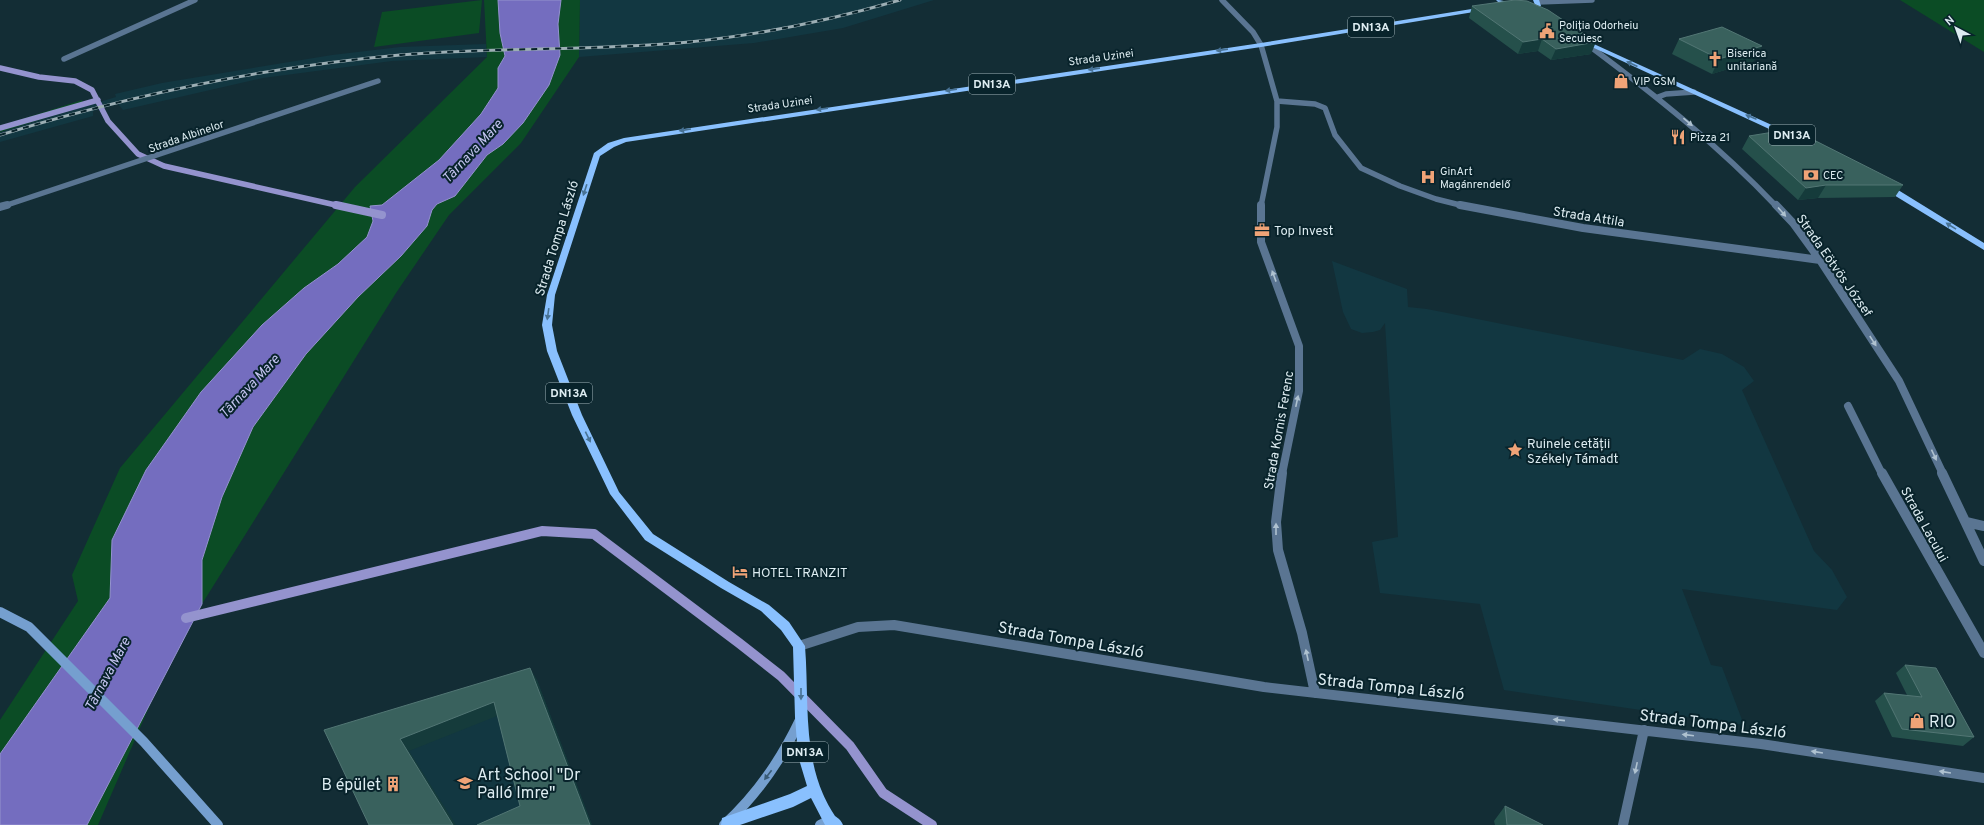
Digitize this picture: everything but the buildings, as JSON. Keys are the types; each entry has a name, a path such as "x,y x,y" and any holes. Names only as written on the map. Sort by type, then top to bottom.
{"main road":[{"name":"DN13A","path":"1482,9 1495,0"},
{"path":"1499,0 1513,8"},
{"path":"1497,8 1532,9 1539,5"},
{"name":"Strada Uzinei","path":"723,124 1261,45 1482,9"},
{"name":"DN13A","path":"1482,9 1489,9"},
{"path":"1521,9 1534,14"},
{"name":"DN13A","path":"1576,37 1588,45 1803,141"},
{"name":"Strada Tompa László","path":"723,124 624,140 611,144 597,155 550,295 547,324 552,351 577,415 616,494 649,537 724,586 765,608 785,626 799,646"},
{"path":"1881,183 1984,247"},
{"path":"0,612 29,627 144,742 218,825"},
{"name":"DN13A","path":"799,646 801,715 805,756 814,790 828,823"},
{"name":"DN13A","path":"725,824 751,798 771,771 792,738 801,715"},
{"path":"725,824 799,798 814,790"}],"street":[{"path":"64,59 195,0"},
{"name":"Strada Kornis Ferenc","path":"1222,0 1253,32 1261,45 1277,101 1277,128 1260,210 1261,242 1299,346 1301,363 1299,392 1277,503 1276,538 1302,634 1315,693"},
{"path":"1579,0 1592,0"},
{"path":"1539,5 1583,0"},
{"name":"Strada Eötvös József","path":"1588,45 1658,97 1711,141 1754,182 1793,223 1820,260 1899,381 1983,557"},
{"name":"Strada Albinelor","path":"0,207 167,153 378,81"},
{"path":"1658,97 1666,94 1694,92"},
{"name":"Strada Attila","path":"1277,101 1315,104 1325,108 1335,134 1361,168 1400,186 1436,199 1486,212 1583,228 1820,260"},
{"name":"Strada Lacului","path":"1848,406 1895,499 1984,653"},
{"path":"1966,522 1984,526"},
{"name":"Strada Tompa László","path":"799,646 858,628 894,625 1264,687 1761,744 1984,778"},
{"path":"1623,825 1644,730"}],"shaded area":[{"path":"580,0 934,0 843,28 754,43 579,57"},
{"path":"486,44 487,57 392,61 263,78 123,110 118,104 93,111 93,116 0,142 0,132 116,97 115,94 162,83 332,55 400,47"},
{"path":"1332,261 1407,289 1408,307 1427,309 1683,360 1700,349 1722,354 1744,367 1754,381 1742,390 1814,551 1832,570 1847,597 1837,610 1682,589 1711,665 1722,667 1744,725 1504,690 1480,604 1380,593 1372,542 1398,537 1385,323 1380,330 1373,332 1362,333 1351,329 1343,312"},
{"name":"Art School \"Dr Palló Imre\"","path":"537,680 592,825 374,825 335,742"}],"green space":[{"path":"482,0 479,33 374,47 382,12"},
{"path":"484,0 498,0 500,33 505,56 498,68 498,88 481,114 439,160 382,205 367,237 338,264 304,288 262,325 201,392 146,470 112,540 110,598 0,754 0,720 78,601 72,575 120,468 355,187 487,57"},
{"path":"561,0 580,0 579,57 521,143 449,215 396,293 202,604 202,560 222,497 253,427 306,354 358,297 401,256 427,226 432,210 437,204 455,196 487,155 508,139 560,55 558,24"},
{"path":"1900,0 1984,0 1984,52"},
{"path":"82,100 84,106 0,132 0,126"},
{"path":"153,698 98,825 87,825"}],"water":[{"name":"Târnava Mare","path":"498,0 561,0 558,24 560,55 549,85 523,123 503,144 487,155 455,196 437,204 432,210 427,226 401,256 358,297 306,354 253,427 222,497 202,560 202,604 87,825 0,825 0,754 110,598 112,540 146,470 201,392 262,325 304,288 338,264 367,237 373,221 370,206 382,205 439,160 481,114 498,88 498,68 505,56 500,33"}],"waterway":[{"path":"0,68 39,77 75,81 92,90 97,100"},
{"path":"0,128 97,100"},
{"path":"97,100 108,121 138,154 164,166 340,206"},
{"path":"336,205 382,215"},
{"path":"186,618 542,531 594,534 781,676 850,746 883,793 932,825"}],"railway":[{"path":"0,135 99,107 148,95 198,84 299,67 400,55 472,51 617,47 716,39 796,26 900,0"}],"place":[{"name":"Poliția Odorheiu Secuiesc","path":"1547,31"},
{"name":"Biserica unitariană","path":"1715,59"},
{"name":"VIP GSM","path":"1621,81"},
{"name":"Pizza 21","path":"1678,137"},
{"name":"CEC","path":"1811,175"},
{"name":"GinArt Magánrendelő","path":"1428,177"},
{"name":"Top Invest","path":"1262,230"},
{"name":"Ruinele cetății Székely Támadt","path":"1515,450"},
{"name":"HOTEL TRANZIT","path":"740,572"},
{"name":"RIO","path":"1917,721"},
{"name":"Art School \"Dr Palló Imre\"","path":"465,783"},
{"name":"B épület","path":"393,784"}]}
